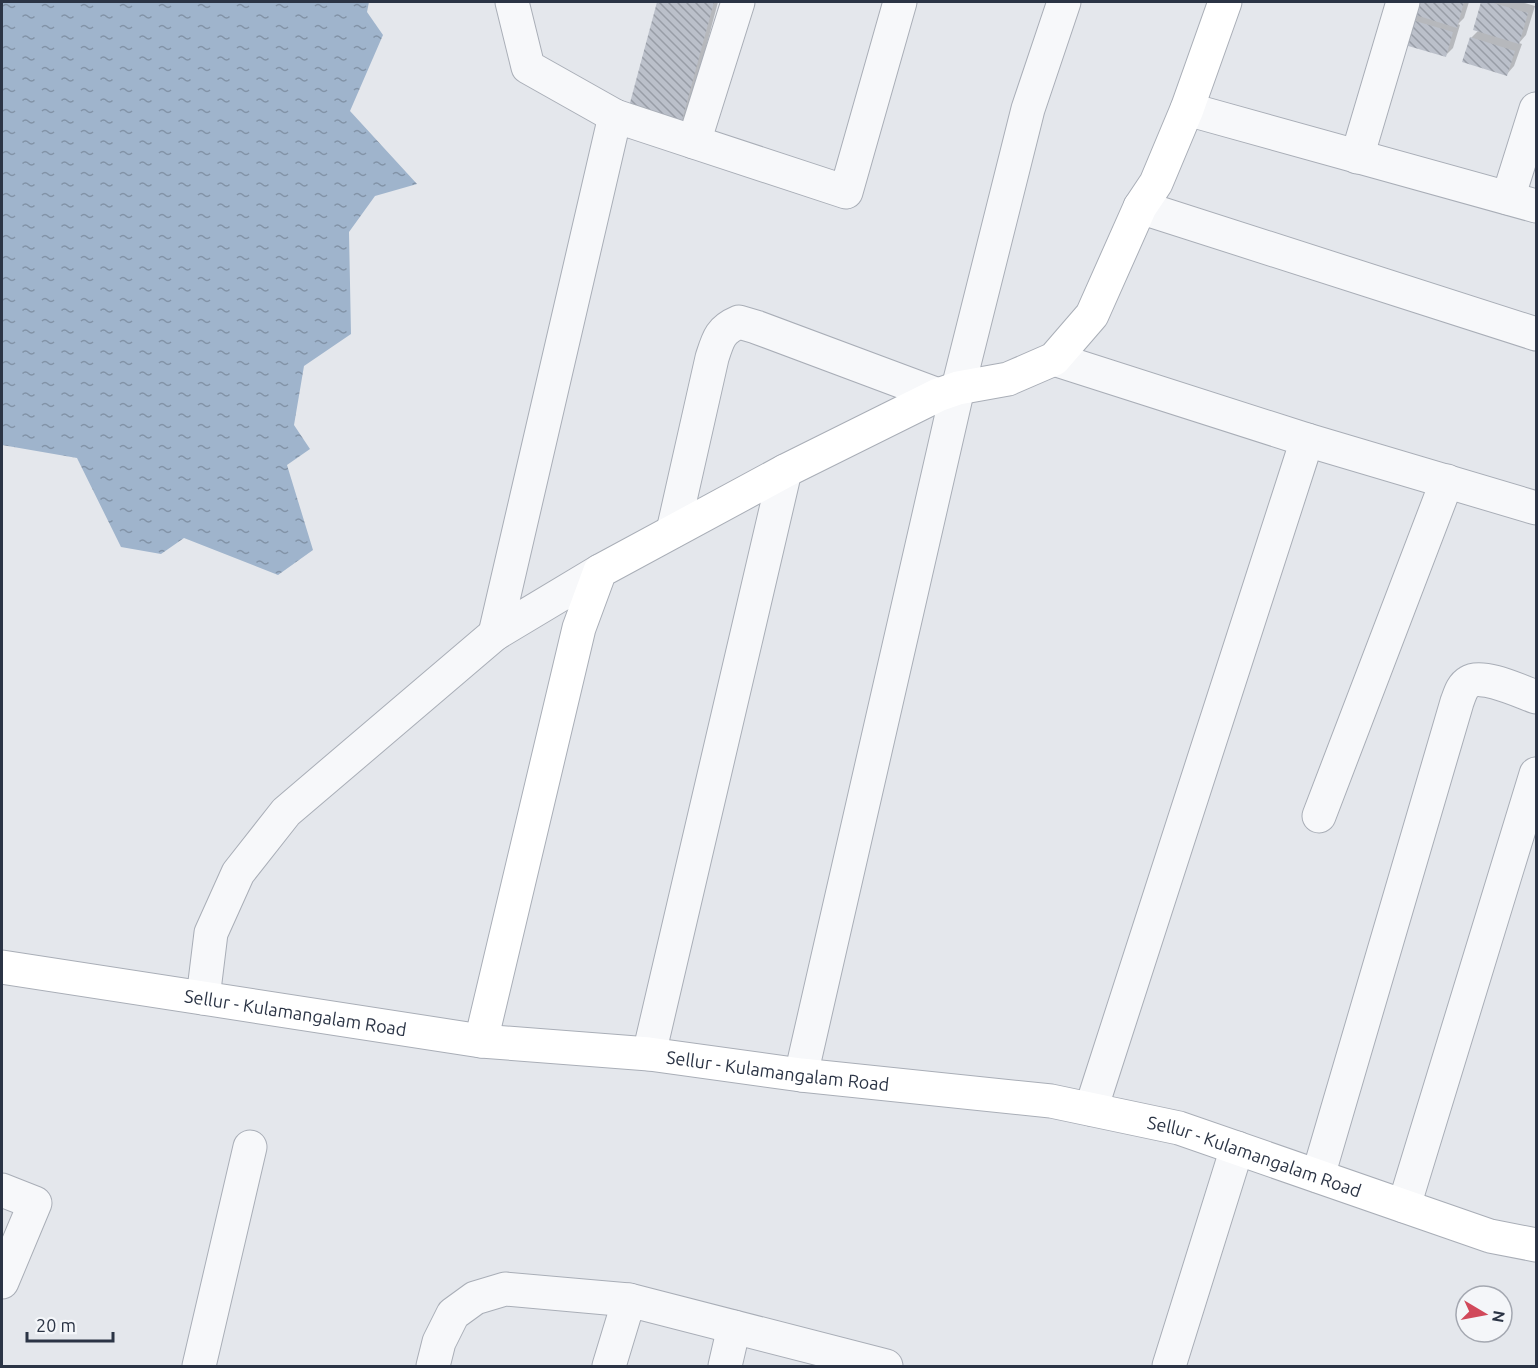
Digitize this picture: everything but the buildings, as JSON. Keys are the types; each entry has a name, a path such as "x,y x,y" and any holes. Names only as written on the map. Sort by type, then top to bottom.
{"main road":[{"path":"481,1041 579,628 600,571 785,471 948,392 1008,379 1054,359 1092,315 1140,207 1156,183 1187,109 1225,2"},
{"name":"Sellur - Kulamangalam Road","path":"2,967 481,1041 649,1054 801,1075 1051,1101 1179,1128 1491,1236 1536,1245"}],"street":[{"path":"512,2 528,68 615,116 846,192 900,2"},
{"path":"694,142 738,2"},
{"path":"801,1075 948,392 1028,109 1064,2"},
{"path":"1357,156 1403,2"},
{"path":"1187,109 1522,202 1536,109"},
{"path":"495,634 615,116"},
{"path":"1140,207 1536,334"},
{"path":"673,531 712,358 718,337 729,326 739,322 756,327 948,392"},
{"path":"1054,359 1307,440 1536,508"},
{"path":"1091,1109 1307,440"},
{"path":"649,1054 785,471"},
{"path":"1319,816 1447,481"},
{"path":"202,998 211,933 238,873 285,812 495,634 600,571"},
{"path":"1318,1176 1463,688 1471,680 1485,679 1536,697"},
{"path":"1404,1206 1536,774"},
{"path":"199,1366 250,1147"},
{"path":"1169,1366 1237,1148"},
{"path":"2,1190 35,1203 2,1282"},
{"path":"433,1366 439,1342 453,1314 475,1298 504,1289 629,1300 886,1366"},
{"path":"609,1366 629,1300"},
{"path":"725,1366 734,1327"}],"water":[{"path":"2,2 369,2 367,12 383,35 350,111 417,184 375,196 349,232 351,334 304,366 294,425 310,449 287,465 313,550 278,575 184,538 161,554 121,547 77,458 2,445"}]}
